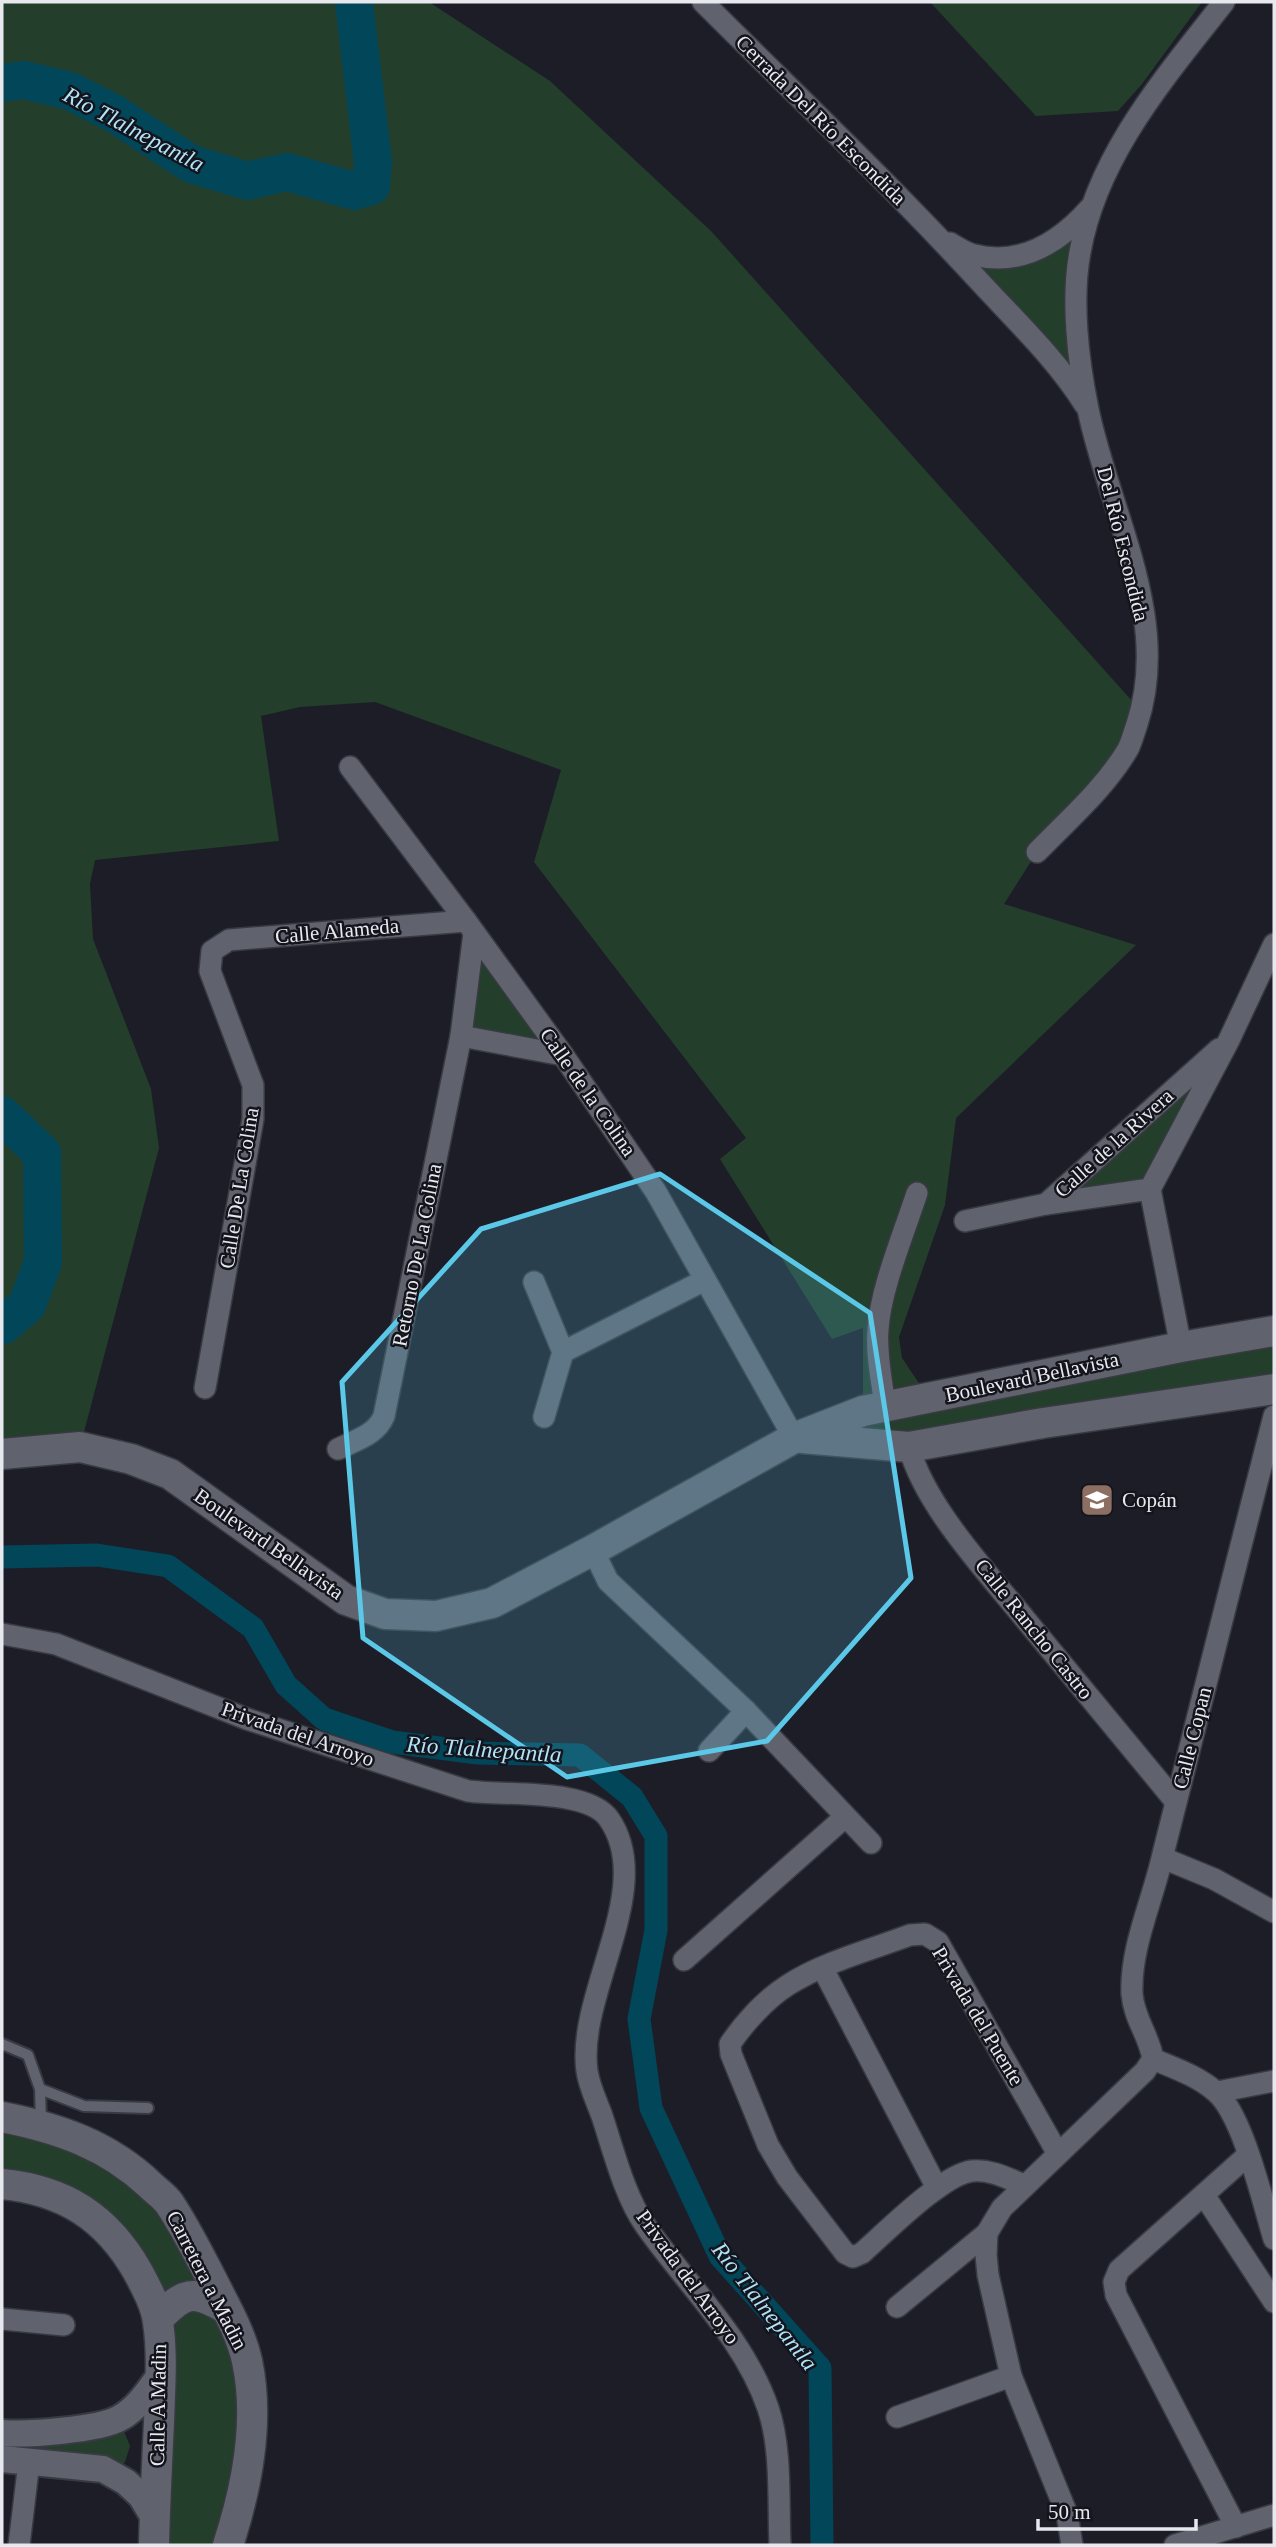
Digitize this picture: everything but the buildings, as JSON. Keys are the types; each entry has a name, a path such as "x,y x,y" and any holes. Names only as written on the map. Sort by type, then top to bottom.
{"main road":[{"name":"Boulevard Bellavista","path":"2,1454 80,1447 131,1459 170,1474 346,1600 385,1614 436,1616 492,1603 794,1438 863,1411 1274,1331"},
{"path":"794,1438 909,1447 1043,1423 1274,1389"},
{"name":"Carretera a Madin","path":"2,2117 63,2131 100,2148 133,2169 167,2201 196,2247 247,2360 251,2399 247,2478 228,2545"},
{"name":"Calle A Madin","path":"2,2185 47,2191 80,2208 110,2232 130,2258 147,2288 158,2319 161,2374 154,2532"},
{"path":"158,2319 176,2301 188,2296 206,2297 226,2309"}],"street":[{"name":"Cerrada Del Río Escondida","path":"703,2 939,237 1065,376 1088,410"},
{"path":"1088,410 1076,317 1076,281 1080,249 1092,205 1123,140 1146,104 1224,2"},
{"name":"Cerrada Del Río Escondida","path":"939,237 973,255 1023,257 1063,234 1076,224 1092,205"},
{"name":"Del Río Escondida","path":"1037,852 1095,793 1129,747 1141,711 1147,681 1148,643 1141,599 1088,410"},
{"name":"Calle de la Colina","path":"350,767 563,1055 656,1192 794,1438"},
{"name":"Calle Alameda","path":"212,951 229,940 470,927"},
{"name":"Retorno De La Colina","path":"338,1449 380,1427 384,1416 461,1035 470,927"},
{"name":"Calle de la Rivera","path":"1046,1204 1150,1189 1229,1040 1274,944"},
{"name":"Calle De La Colina","path":"205,1388 253,1119 253,1086 209,971 212,951"},
{"path":"461,1035 563,1055"},
{"name":"Calle de la Rivera","path":"1046,1204 1229,1040"},
{"path":"1150,1189 1181,1347"},
{"path":"885,1406 877,1330 882,1304 917,1193"},
{"path":"965,1221 1046,1204"},
{"path":"563,1352 705,1280"},
{"path":"534,1282 563,1352 544,1417"},
{"name":"Calle Copan","path":"1153,2059 1150,2042 1135,2016 1132,1993 1135,1958 1272,1432"},
{"name":"Calle Rancho Castro","path":"909,1447 916,1471 928,1493 979,1563 1176,1802"},
{"path":"593,1550 608,1581 746,1710 871,1843"},
{"name":"Privada del Arroyo","path":"2,1634 56,1644 247,1719 468,1791 584,1801 609,1818 621,1845 625,1885 586,2032 587,2072 642,2222 744,2354 768,2410 777,2461 780,2545"},
{"path":"709,1751 746,1710"},
{"path":"684,1960 845,1816"},
{"path":"1163,1858 1214,1880 1274,1912"},
{"name":"Privada del Puente","path":"937,2188 862,2253 853,2257 845,2253 787,2176 768,2146 731,2054 730,2044 764,2005 788,1986 823,1969 911,1935 925,1934 938,1942 1058,2154"},
{"path":"823,1969 937,2188 969,2171 998,2175 1024,2186"},
{"path":"897,2307 987,2233 1002,2208 1145,2071 1153,2059 1186,2073 1217,2092 1229,2109 1248,2155 1274,2239"},
{"path":"1217,2092 1274,2081"},
{"path":"1236,2527 1115,2295 1114,2282 1119,2270 1248,2155"},
{"path":"1204,2195 1274,2302"},
{"path":"987,2233 988,2275 1011,2376 1067,2514 1072,2545"},
{"path":"2,2319 64,2325"},
{"path":"2,2432 52,2432 119,2419 137,2405 161,2374"},
{"path":"897,2417 1011,2376"},
{"path":"19,2545 9,2463 103,2469 125,2482 141,2496 154,2532"},
{"path":"1175,2545 1274,2515"}],"lane":[{"path":"2,2044 28,2056 40,2089 41,2126"},
{"path":"40,2089 84,2106 148,2108"}],"highlighted area":[{"path":"660,1174 870,1313 911,1578 767,1741 567,1777 363,1638 342,1382 481,1229"}],"green space":[{"path":"2,2 429,2 550,81 711,231 1141,711 1129,747 1037,852 1004,904 1136,945 956,1118 945,1205 899,1337 902,1358 929,1398 1274,1331 1274,1389 909,1447 794,1438 863,1411 863,1328 832,1339 720,1159 746,1138 534,862 561,770 375,702 300,707 261,716 279,841 95,860 90,884 93,939 151,1089 159,1148 80,1447 2,1454"},
{"path":"930,2 1202,2 1142,84 1118,111 1036,116"},
{"path":"1084,227 1078,283 1098,411 954,250 983,261"},
{"path":"474,933 563,1055 461,1036"},
{"path":"1229,1040 1150,1189 1046,1204"},
{"path":"2,2117 133,2169 247,2360 228,2545 154,2545 158,2319 110,2232 2,2184"},
{"path":"119,2419 130,2446 125,2462 113,2474 2,2459 2,2433"}],"waterway":[{"name":"Río Tlalnepantla","path":"2,83 24,80 70,91 115,114 191,164 248,181 287,172 354,191 371,186 373,163 354,2"},
{"name":"Río Tlalnepantla","path":"2,1115 42,1153 43,1262 27,1305 2,1326"},
{"name":"Río Tlalnepantla","path":"2,1557 97,1555 168,1566 253,1628 286,1685 324,1719 392,1742 478,1753 580,1755 632,1797 656,1836 656,1930 639,2019 651,2108 720,2256 820,2368 822,2545"}],"place":[{"name":"Copán","path":"1097,1500"}]}
